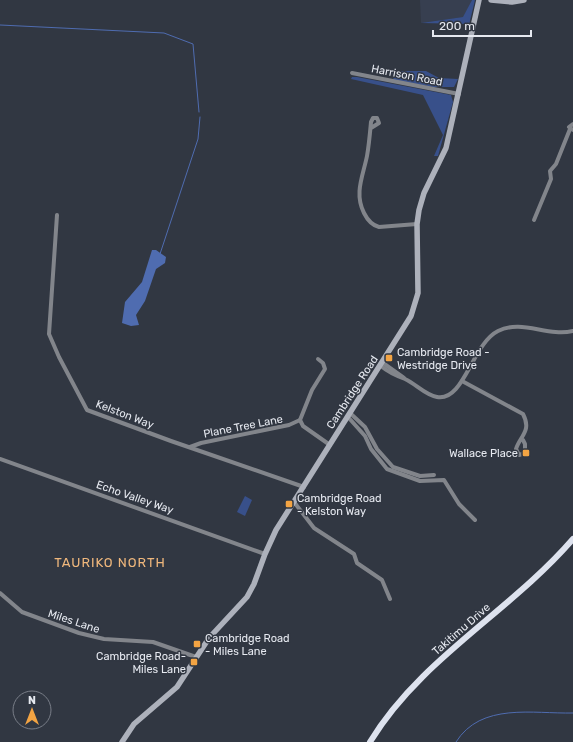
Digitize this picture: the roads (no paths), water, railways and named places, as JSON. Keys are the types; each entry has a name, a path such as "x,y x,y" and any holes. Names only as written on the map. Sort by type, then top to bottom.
{"highway":[{"name":"Takitimu Drive","path":"370,742 392,710 416,682 545,570 573,540"}],"main road":[{"name":"Cambridge Road","path":"122,742 134,724 177,687 212,634 247,597 258,575 272,537 382,364 406,325 417,303 419,286 417,224 424,193 446,148 479,0"},
{"path":"491,0 524,0"}],"street":[{"name":"Harrison Road","path":"352,73 459,94"},
{"path":"534,220 551,179 550,171 556,164 572,130 570,125 573,124"},
{"path":"371,128 358,193 359,204 367,219 374,226 417,224"},
{"name":"Kelston Way","path":"57,215 49,334 83,403 88,410 95,414 304,487"},
{"path":"382,364 432,396 439,398 447,397 454,393 462,381 482,344 497,331 519,326 554,332 573,331"},
{"name":"Plane Tree Lane","path":"190,447 201,443 290,425 300,420 312,390 325,372 325,367 318,359"},
{"path":"462,381 523,414 526,422 523,440"},
{"path":"349,415 365,427 377,449 393,467 420,476 434,475"},
{"path":"349,415 365,436 372,449 388,469 420,481 444,480 459,504 475,520"},
{"name":"Plane Tree Lane","path":"300,420 303,426 330,445"},
{"name":"Echo Valley Way","path":"0,459 265,554"},
{"path":"294,502 314,528 354,554 357,563 382,580 390,599"},
{"name":"Miles Lane","path":"0,593 22,612 79,633 104,639 153,642 196,657"}],"waterway":[{"path":"0,25 164,33 193,44 199,112"},
{"path":"160,254 198,139 200,117"},
{"path":"456,742 467,729 479,721 493,716 525,712 573,713"}],"place":[{"name":"Cambridge Road - Westridge Drive","path":"389,358"},
{"name":"Wallace Place","path":"526,453"},
{"name":"Cambridge Road - Kelston Way","path":"289,504"},
{"name":"Cambridge Road - Miles Lane","path":"197,644"},
{"name":"Cambridge Road- Miles Lane","path":"194,662"}],"district":[{"name":"TAURIKO NORTH","path":"110,562"}]}
